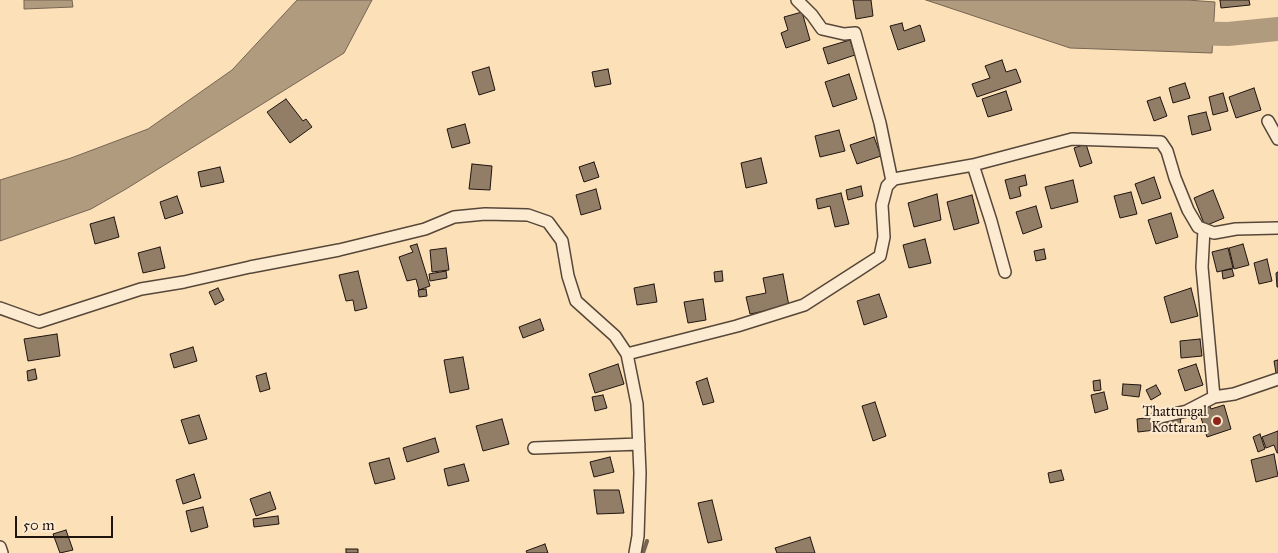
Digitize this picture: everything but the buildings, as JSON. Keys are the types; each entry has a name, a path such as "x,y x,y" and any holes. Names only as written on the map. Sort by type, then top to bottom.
{"street":[{"path":"797,0 812,15 822,29 844,34 855,33 880,123 892,181"},
{"path":"1268,121 1278,139"},
{"path":"627,354 737,326 804,305 860,270 880,256 884,237 882,204 887,186 894,179 973,165 1072,139 1161,142 1167,150 1174,178 1198,228 1214,232 1236,229 1278,228"},
{"path":"973,165 1005,272"},
{"path":"0,308 39,322 141,289 338,250 426,229 454,217 485,214 528,215 548,222 562,241 568,276 576,301 615,336 627,354 637,404 639,444 638,536 635,553"},
{"path":"1204,229 1202,267 1214,397"},
{"path":"1156,418 1187,411 1214,397 1234,394 1278,379"},
{"path":"534,448 639,444"},
{"path":"0,547 2,553"}],"shaded area":[{"path":"24,0 72,0 73,7 24,9"},
{"path":"297,0 372,0 344,53 91,209 0,241 0,180 71,158 148,129 232,70"},
{"path":"926,0 1187,0 1215,2 1212,53 1070,48"}],"waterway":[{"path":"1180,33 1228,34 1278,29"},
{"path":"643,553 647,541"}],"place":[{"name":"Thattungal Kottaram","path":"1217,421"}]}
